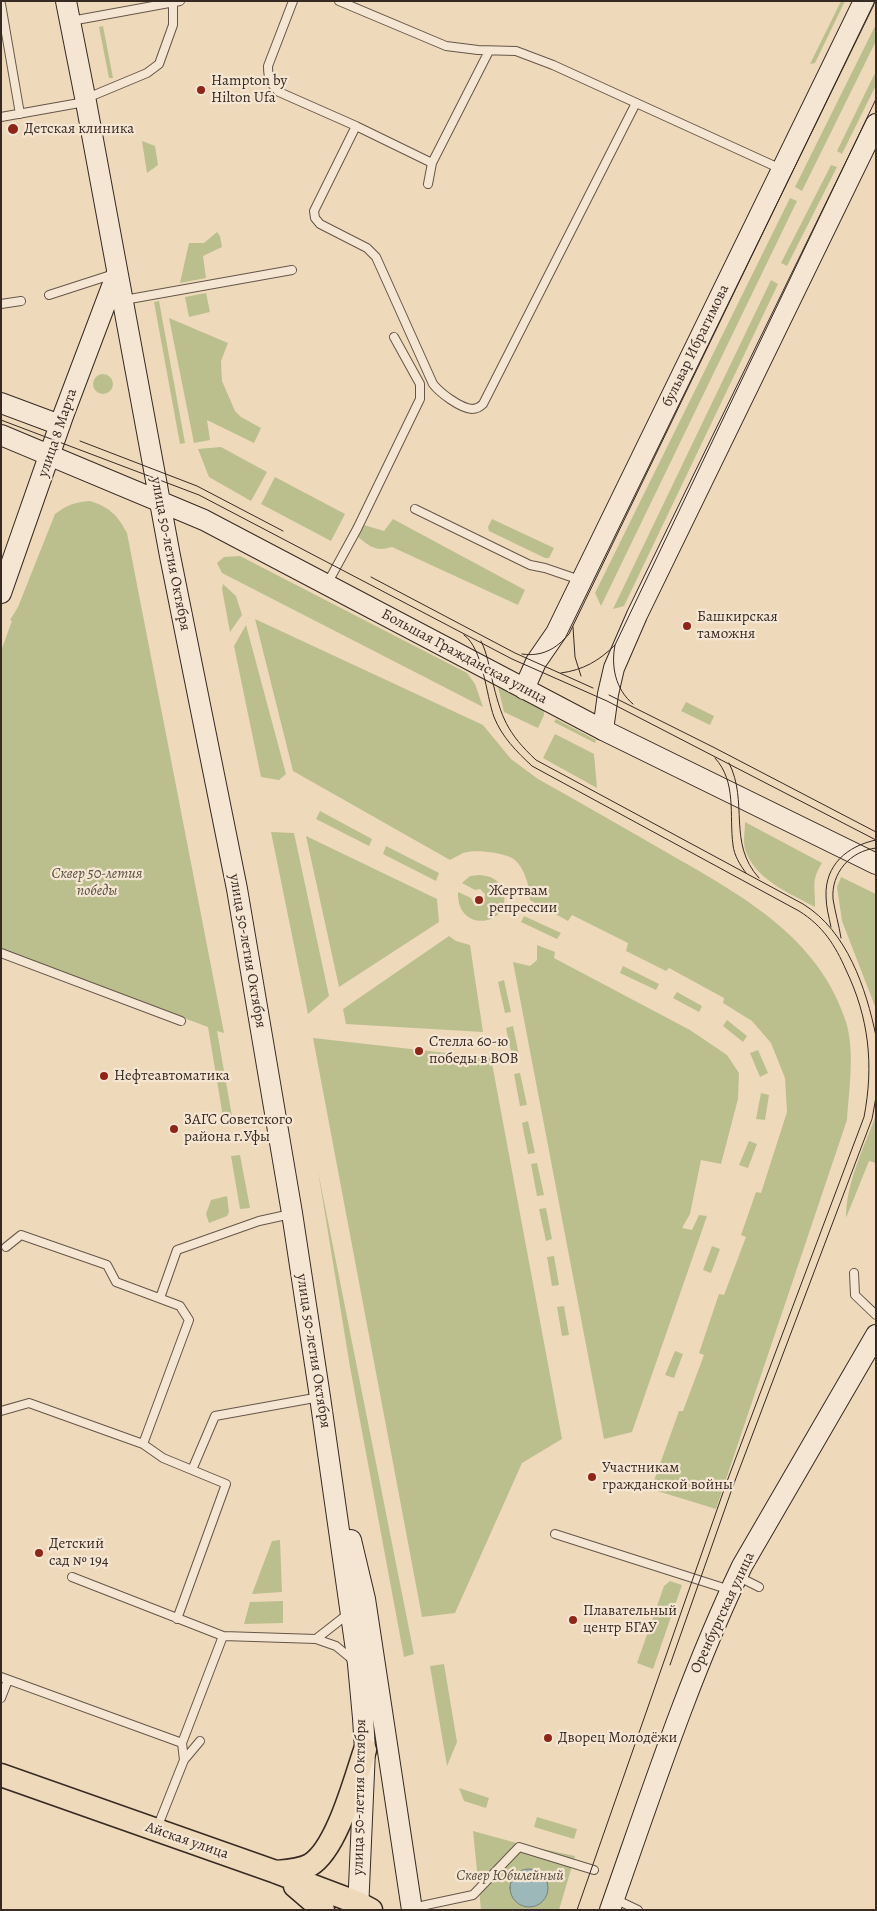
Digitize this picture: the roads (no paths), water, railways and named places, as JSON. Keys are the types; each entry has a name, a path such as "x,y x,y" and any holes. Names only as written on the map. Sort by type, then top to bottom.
{"main road":[{"name":"улица 50-летия Октября","path":"66,1 160,502 237,889 292,1213 326,1431 349,1613 358,1664 365,1750 362,1908"},
{"name":"бульвар Ибрагимова","path":"524,689 536,662 556,632 582,580 864,1"},
{"path":"603,730 608,692 614,668 637,615 876,124"},
{"name":"улица 8 Марта","path":"1,593 60,425 117,273"},
{"path":"1,403 60,425"},
{"name":"Большая Гражданская улица","path":"5,437 204,520 603,730 876,864"},
{"name":"Оренбургская улица","path":"612,1904 690,1685 734,1583 876,1335"},
{"path":"326,1431 365,1600 412,1909"},
{"path":"276,1872 310,1865 325,1851 334,1836 346,1806 365,1750"},
{"name":"Айская улица","path":"1,1775 276,1872 362,1908"},
{"path":"276,1872 301,1890 323,1910"}],"lane":[{"path":"293,1 268,66 270,82 279,92 356,126 432,163"},
{"path":"339,1 446,46 489,51 516,51 554,65 782,170"},
{"path":"1,117 86,100 146,73 159,64 173,26 176,2 70,22"},
{"path":"1,4 20,114"},
{"path":"428,184 432,163 489,51"},
{"path":"356,126 315,207 315,218 320,224 367,248 374,254 434,384 442,394 470,409 475,409 483,404 636,103"},
{"path":"122,300 292,270"},
{"path":"49,295 117,273"},
{"path":"1,304 21,301"},
{"path":"327,585 357,529 420,400 420,384 394,337"},
{"path":"415,509 530,565 582,580"},
{"path":"1,953 181,1021"},
{"path":"160,1298 177,1250 259,1221 292,1213"},
{"path":"6,1246 21,1235 107,1265 116,1282 180,1306 189,1320 143,1444"},
{"path":"854,1273 855,1294 876,1315"},
{"path":"192,1470 215,1416 320,1397"},
{"path":"1,1411 29,1403 143,1444 163,1458 226,1484 177,1619"},
{"path":"555,1534 734,1583 759,1587"},
{"path":"72,1577 223,1636 316,1640 336,1646 358,1664"},
{"path":"316,1640 349,1613"},
{"path":"184,1760 182,1744 223,1636"},
{"path":"1,1698 5,1679 182,1744"},
{"path":"157,1830 184,1760 200,1741"},
{"path":"412,1909 473,1895 519,1847 594,1870"},
{"path":"612,1904 638,1910"}],"water":[{"path":"529,1869 542,1875 548,1888 542,1901 529,1907 516,1901 510,1888 516,1875"}],"tram line":[{"path":"522,654 529,655 548,651 569,634 875,1"},
{"path":"633,704 618,684 614,669 615,645 876,99"},
{"path":"1,420 199,495 512,659 607,701 876,840"},
{"path":"80,441 197,486 283,531"},
{"path":"371,577 515,653 593,688"},
{"path":"573,627 575,657 581,676"},
{"path":"464,635 476,650 497,724 510,743 532,766 799,911 822,930 837,952 854,988 864,1024 869,1060 869,1079 864,1117 726,1484 577,1910"},
{"path":"481,641 502,714 512,733 526,750 536,760 803,904 818,915 832,929 852,962 867,999 876,1036"},
{"path":"561,673 576,670 590,664 615,645"},
{"path":"609,695 876,832"},
{"path":"715,758 727,778 731,799 734,849 746,873"},
{"path":"729,763 738,792 741,837 744,851 749,865 759,878"},
{"path":"831,927 826,896 829,875 834,866 847,852 876,840"},
{"path":"841,938 833,899 835,880 850,859 867,850 876,848"},
{"path":"670,1665 733,1486 872,1119 876,1097"}],"place":[{"name":"Hampton by Hilton Ufa","path":"201,90"},
{"name":"Детская клиника","path":"13,129"},
{"name":"Башкирская таможня","path":"687,626"},
{"name":"Жертвам репрессии","path":"479,900"},
{"name":"Стелла 60-ю победы в ВОВ","path":"419,1051"},
{"name":"Нефтеавтоматика","path":"104,1076"},
{"name":"ЗАГС Советского района г.Уфы","path":"174,1129"},
{"name":"Участникам гражданской войны","path":"592,1477"},
{"name":"Детский сад № 194","path":"39,1553"},
{"name":"Плавательный центр БГАУ","path":"573,1620"},
{"name":"Дворец Молодёжи","path":"548,1738"}],"park label":[{"name":"Сквер 50-летия победы","path":"97,882"},
{"name":"Сквер Юбилейный","path":"510,1876"}]}
